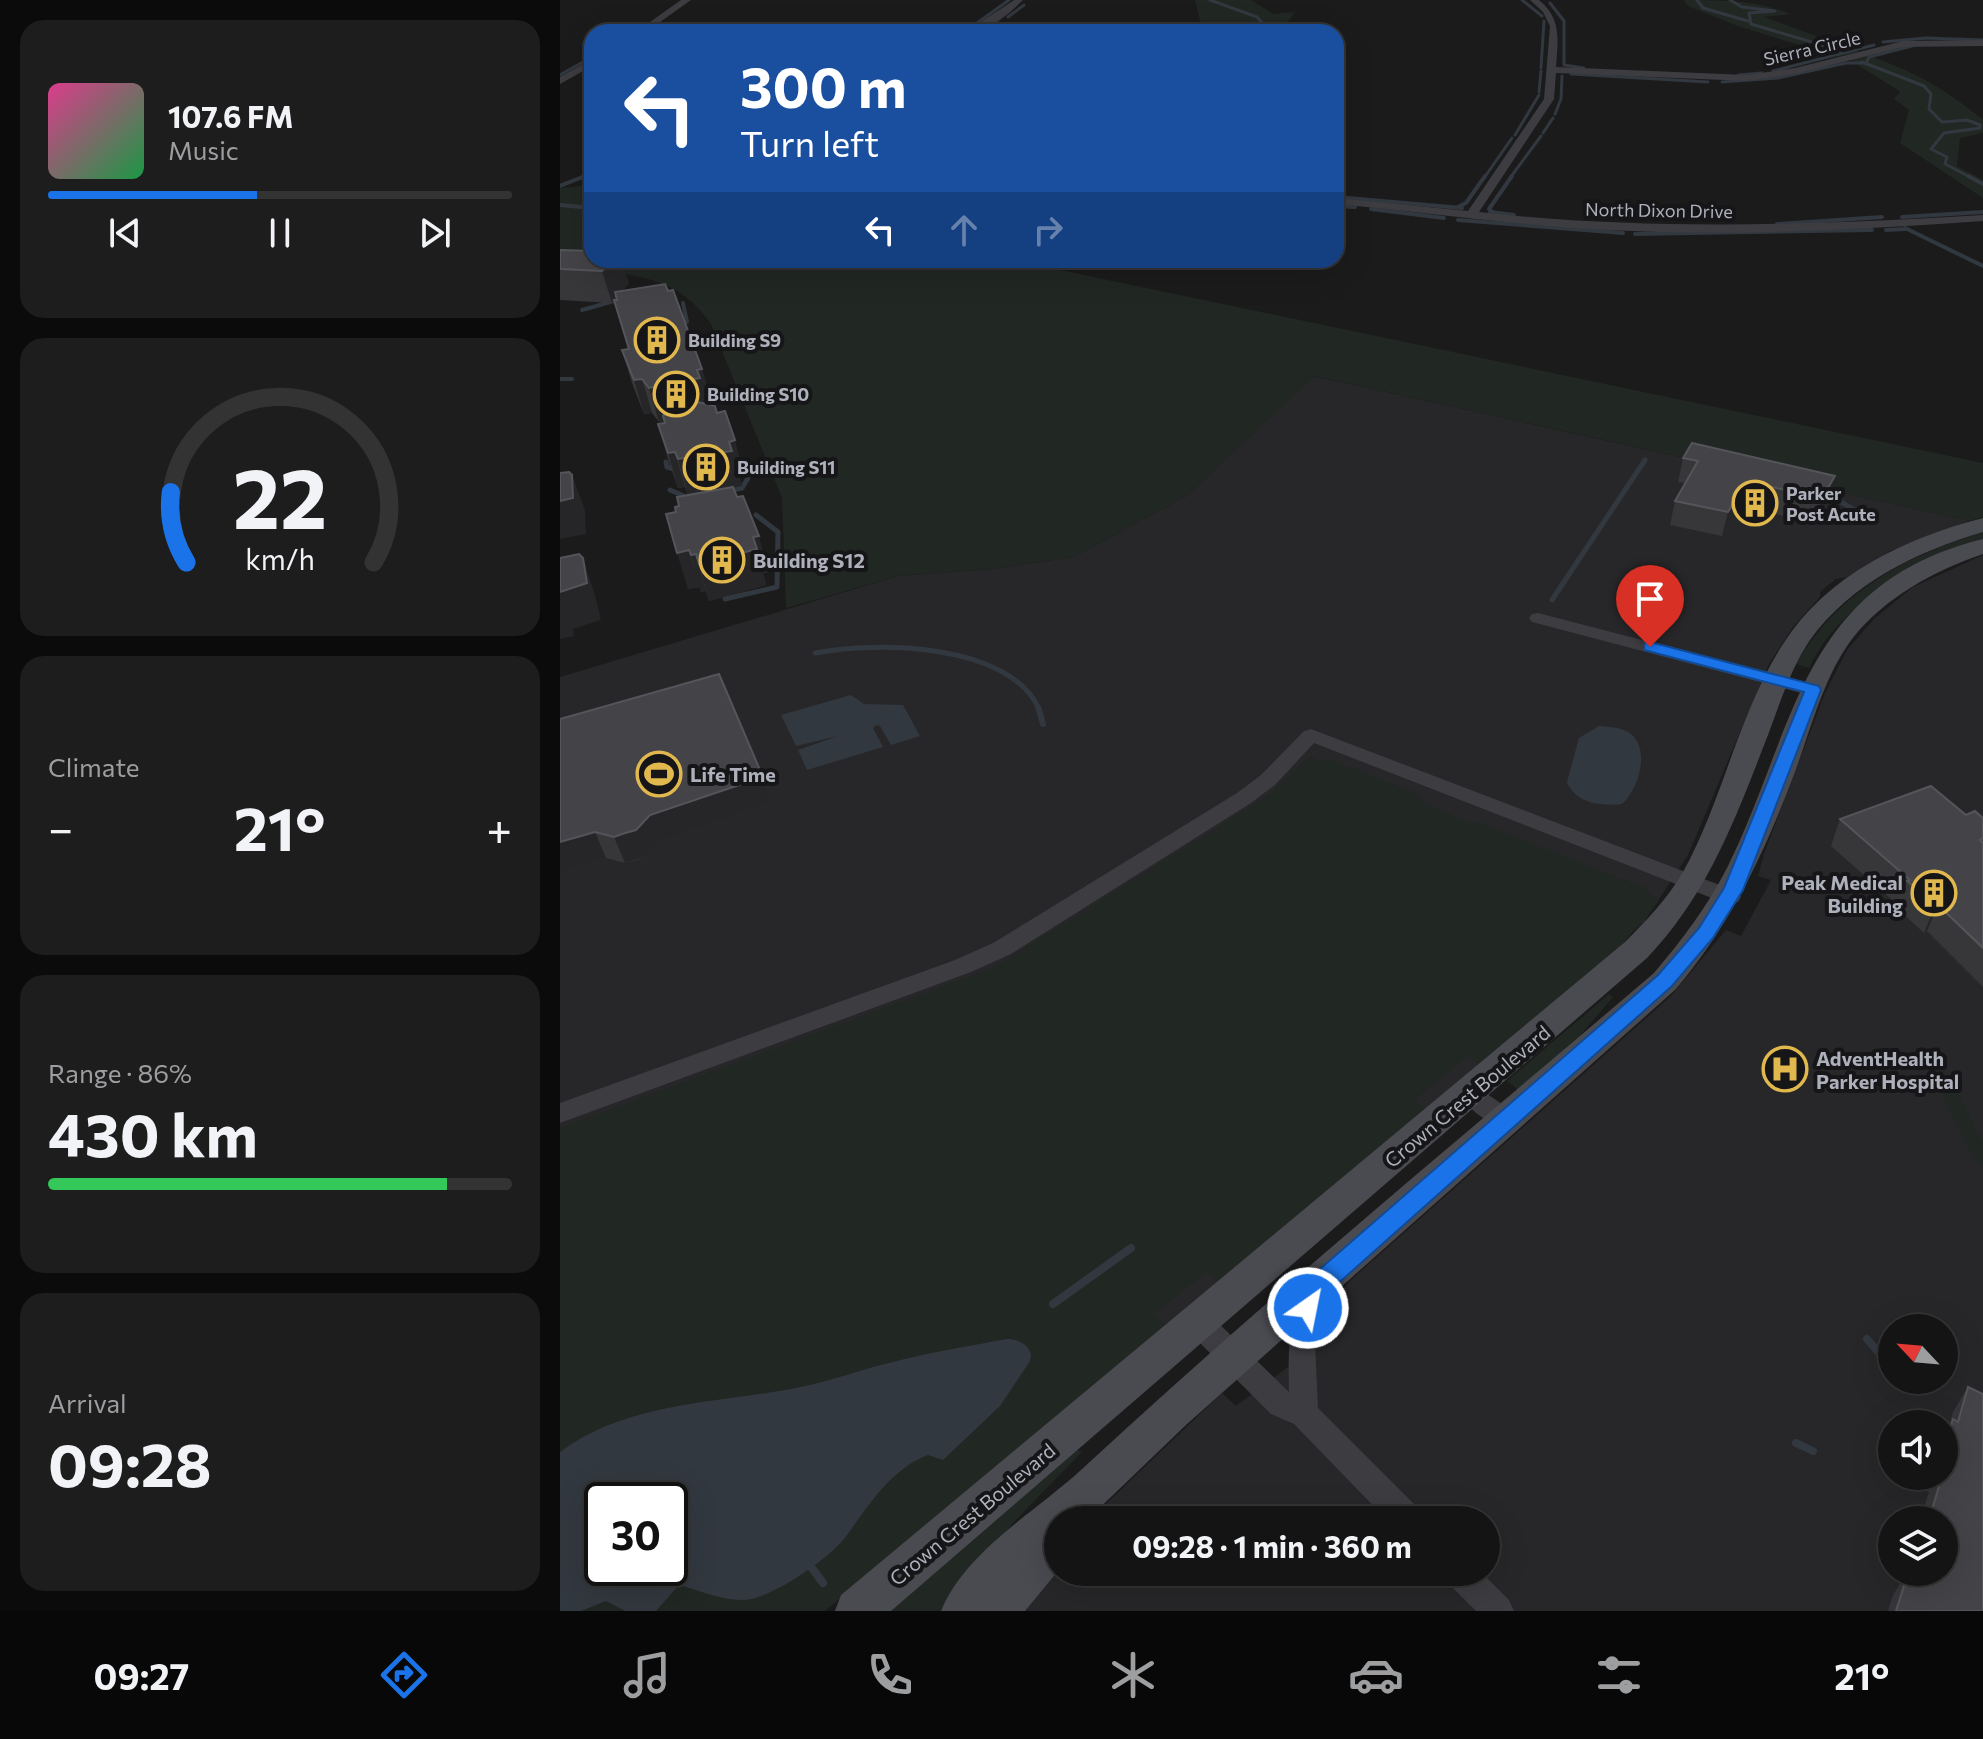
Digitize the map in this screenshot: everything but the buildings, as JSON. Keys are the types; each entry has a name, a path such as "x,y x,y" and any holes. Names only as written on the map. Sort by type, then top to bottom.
{"main road":[{"name":"Crown Crest Boulevard","path":"857,1611 1630,956 1671,911 1691,883 1777,680 1804,632 1858,580 1924,544 1983,525"},
{"name":"Crown Crest Boulevard","path":"963,1611 1004,1563 1081,1504 1173,1410 1665,981 1706,933 1730,897 1830,654 1865,612 1924,570 1983,546"},
{"path":"997,1611 1044,1554"}],"street":[{"path":"652,24 687,0"},
{"path":"986,24 1019,0"},
{"path":"1471,216 1546,108 1553,21 1546,8 1534,0"},
{"name":"Sierra Circle","path":"1551,70 1747,78 1795,71 1908,43 1983,43"},
{"path":"560,81 584,67"},
{"name":"North Dixon Drive","path":"1344,202 1574,226 1691,230 1983,218"},
{"path":"1538,618 1813,690"},
{"path":"560,1113 963,966 1003,948 1244,798 1268,780 1311,735 1730,897"},
{"path":"1471,1093 1506,1120"},
{"path":"1304,1414 1301,1344 1313,1290"},
{"path":"1198,1322 1281,1404 1304,1414 1394,1506"},
{"path":"1473,1586 1498,1611"}],"shaded area":[{"path":"1195,0 1251,0 1273,14 1295,12 1286,24 1201,24"},
{"path":"1684,0 1738,2 1778,9 1790,14 1764,17 1860,52 1838,57 1738,26 1688,6"},
{"path":"1866,55 1928,82 1983,120 1983,133 1960,138 1957,166 1983,180 1983,198 1900,143 1909,110 1894,99 1900,92 1850,60"},
{"path":"584,186 584,268 1051,268 1983,463 1983,517 1970,521 1315,376 1186,496 1073,557 992,569 898,576 786,608 782,498 711,324 696,306 662,284 624,274 560,266 560,188"},
{"path":"1314,376 1970,521 1892,550 1847,577 1836,579 1820,592 1820,597 1792,628 1769,664 1688,855 1644,922 1426,1110 819,1611 560,1611 560,677 898,576 992,569 1073,557 1186,496"},
{"path":"1983,532 1983,539 1884,588 1842,622 1809,668 1796,664 1832,616 1876,580 1927,553"},
{"name":"AdventHealth Parker Hospital","path":"1983,555 1983,1611 1013,1611 1044,1573 1044,1586 1500,1586 1500,1506 1104,1506 1222,1393 1236,1406 1313,1348 1322,1312 1352,1279 1671,996 1726,930 1741,936 1771,880 1758,876 1764,854 1825,693 1847,650 1874,619 1913,587"},
{"path":"851,695 864,704 903,705 920,736 891,745 880,726 876,725 873,728 883,747 807,770 798,750 838,736 796,746 781,715"},
{"path":"1599,726 1628,732 1637,741 1640,750 1637,780 1622,804 1590,802 1576,795 1567,782 1579,738"},
{"path":"1310,756 1318,761 1332,760 1418,794 1423,803 1468,822 1479,822 1645,888 1659,901 1619,948 1483,1063 1479,1064 1468,1056 1414,1100 1426,1110 1219,1283 1206,1272 1154,1314 1167,1327 825,1611 560,1611 560,1128 995,967 1268,796"},
{"path":"1609,994 1613,997 1571,1046 1520,1091 1507,1081"},
{"path":"1942,1079 1953,1083 1983,1142 1983,1165 1975,1160 1938,1086"},
{"path":"1007,1339 1024,1344 1031,1354 1030,1361 1000,1406 943,1460 928,1455 903,1469 882,1489 840,1544 817,1564 775,1590 751,1599 724,1598 682,1586 688,1586 688,1482 584,1482 584,1586 678,1586 656,1611 625,1611 606,1601 581,1611 560,1611 560,1452 587,1435 646,1413 805,1386 935,1352"},
{"path":"1075,1449 1082,1452 1013,1523 940,1611 886,1611"}],"waterway":[{"path":"976,24 1009,0"},
{"path":"1210,0 1257,17 1261,24"},
{"path":"1522,0 1542,16"},
{"path":"1697,0 1703,8 1748,21"},
{"path":"1730,0 1742,7 1775,11 1749,13 1751,24 1842,51"},
{"path":"1550,3 1564,21 1564,65 1584,68"},
{"path":"1008,17 1024,5"},
{"path":"1541,68 1544,21"},
{"path":"1883,42 1926,38 1983,40"},
{"path":"1773,71 1874,45"},
{"path":"1866,64 1869,57 1912,46"},
{"path":"560,75 584,62"},
{"path":"1862,62 1866,64"},
{"path":"1722,82 1778,78 1846,63 1864,63"},
{"path":"1866,64 1924,86 1931,94 1929,109 1942,122 1967,120 1980,125 1980,128 1944,133 1931,149 1947,157 1945,164 1972,178"},
{"path":"1539,92 1541,71"},
{"path":"1738,75 1762,73"},
{"path":"1571,74 1708,82"},
{"path":"1555,114 1561,99 1562,76"},
{"path":"1515,135 1539,95"},
{"path":"1543,133 1553,118"},
{"path":"1510,178 1541,136"},
{"path":"1484,178 1512,138"},
{"path":"580,178 584,176"},
{"path":"580,178 584,176"},
{"path":"1458,207 1466,203 1485,176"},
{"path":"1493,212 1489,209 1512,176"},
{"path":"1968,176 1983,184"},
{"path":"560,186 580,178"},
{"path":"1344,198 1462,208"},
{"path":"560,205 584,207"},
{"path":"1344,206 1355,207"},
{"path":"1371,209 1444,218"},
{"path":"1493,212 1514,215"},
{"path":"1902,217 1983,212"},
{"path":"1777,224 1882,217"},
{"path":"1458,220 1623,233"},
{"path":"1905,228 1983,266"},
{"path":"1886,230 1906,229"},
{"path":"1635,234 1872,230"},
{"path":"582,310 621,299"},
{"path":"683,303 687,322"},
{"path":"560,379 572,379"},
{"path":"1552,600 1645,460"},
{"path":"666,462 667,467 678,470"},
{"path":"729,491 742,488 748,478"},
{"path":"670,490 691,499"},
{"path":"1823,491 1856,511"},
{"path":"725,599 777,587 778,532 756,515"},
{"path":"815,653 872,647 905,648 971,659 1000,671 1024,687 1038,708"},
{"path":"1038,708 1043,724"},
{"path":"1053,1304 1131,1248"},
{"path":"1867,1339 1878,1352"},
{"path":"1796,1443 1813,1451"},
{"path":"806,1560 823,1583"}],"place":[{"name":"Building S9","path":"657,340"},
{"name":"Building S10","path":"676,394"},
{"name":"Building S11","path":"706,467"},
{"name":"Parker Post Acute","path":"1755,503"},
{"name":"Building S12","path":"722,560"},
{"name":"Life Time","path":"659,774"},
{"name":"Peak Medical Building","path":"1934,893"},
{"name":"AdventHealth Parker Hospital","path":"1785,1069"}],"route":[{"path":"1308,1308 1313,1290 1665,981 1706,933 1733,890 1813,690 1650,647"}]}
